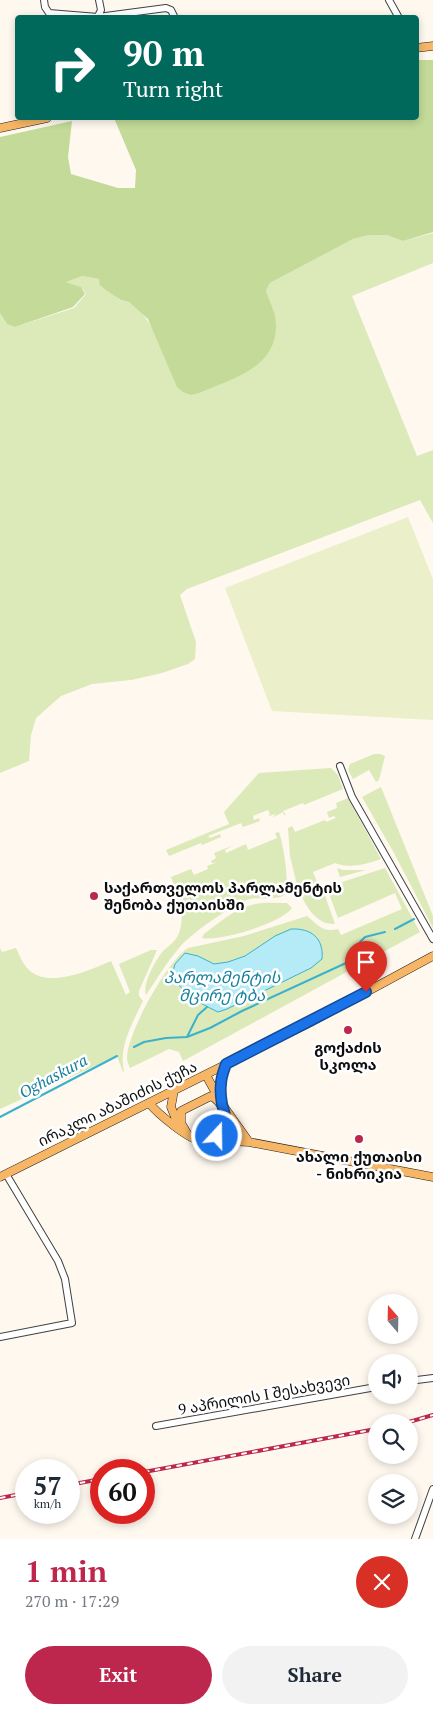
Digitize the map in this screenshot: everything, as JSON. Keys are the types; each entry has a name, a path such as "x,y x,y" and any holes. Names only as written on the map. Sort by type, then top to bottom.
{"main road":[{"path":"419,48 433,46"},
{"path":"0,128 37,120"},
{"name":"ირაკლი აბაშიძის ქუჩა","path":"3,1176 309,1023 433,956"},
{"path":"222,1104 220,1082 226,1064"},
{"path":"206,1075 226,1112 226,1121 223,1129 217,1136 209,1140"},
{"path":"174,1090 171,1107 180,1129"},
{"path":"188,1135 180,1123 181,1110 211,1096 222,1104 249,1142"},
{"path":"149,1103 158,1114 196,1140 249,1142 433,1177"}],"street":[{"path":"44,0 45,7 49,13 74,15"},
{"path":"99,0 101,10 99,15"},
{"path":"389,0 397,15"},
{"path":"113,15 166,8 171,10 174,15"},
{"path":"340,766 350,792 433,939"},
{"path":"0,1337 72,1323 65,1279 58,1261 3,1176"},
{"path":"418,1380 433,1378"},
{"name":"9 აპრილის I შესახვევი","path":"156,1426 368,1388"},
{"path":"415,1539 433,1489"}],"green space":[{"path":"419,60 433,60 433,232 403,241 387,235 369,235 353,239 270,283 266,291 274,311 276,324 274,339 269,351 250,370 199,393 191,395 177,387 148,319 129,302 121,300 106,290 100,285 99,279 82,276 66,282 81,287 85,294 73,307 15,327 7,324 0,313 0,137 72,121 68,157 71,174 118,188 135,188 136,170 115,120 419,120"},
{"path":"433,233 433,263 352,296 417,456 433,450 433,523 420,500 187,589 180,595 196,642 195,659 188,664 162,673 131,680 92,684 61,696 36,718 31,735 29,761 0,773 0,313 7,324 15,327 74,308 86,294 81,287 65,282 82,276 99,279 120,300 129,302 142,313 152,327 276,322 266,291 270,283 353,239 369,235 387,235 403,241"},
{"path":"408,517 433,579 433,720 272,711 225,588"},
{"path":"374,754 385,756 379,780 376,782 369,770 353,779 348,770 350,764"},
{"path":"331,768 338,775 343,789 304,805 303,803 283,811 286,815 283,812 272,818 276,814 269,816 268,810 253,816 254,820 259,818 260,821 243,827 241,823 208,836 210,838 220,834 221,837 169,856 166,850 229,824 224,812 259,773"},
{"path":"381,787 433,916 433,928 362,797"},
{"path":"348,798 381,859 352,866 335,863 313,872 317,882 298,889 290,856 288,828 292,826 295,832 325,820 326,822 336,818 334,816 329,818 327,812 337,808 336,803"},
{"path":"279,832 287,874 284,895 282,897 250,899 212,920 184,942 146,995 145,990 148,978 157,959 173,943 181,926 180,904 171,877 191,869 194,875 208,869 207,866 217,862 212,863 211,861 216,858 214,853 234,845 225,850 226,853 246,844 248,850 277,838 275,833"},
{"path":"337,868 343,870 366,870 340,877"},
{"path":"385,868 420,932 183,1061 179,1052 169,1049 130,1068 127,1058 134,1031 150,998 179,955 188,948 244,936 307,916 324,929 338,929 341,935 402,909 395,893 338,918 328,891 343,885 342,882"},
{"path":"319,886 322,894 324,893 335,924 329,924 318,919 309,910 300,893"},
{"path":"259,903 287,903 292,908 286,914 264,925 222,937 202,938 204,934 221,921 234,912 248,906"},
{"path":"0,948 2,952 16,948 30,971 39,976 49,978 82,973 111,961 126,995 130,992 119,964 151,950 157,950 139,991 139,996 143,1001 125,1044 123,1072 117,1056 0,1109"}],"water":[{"name":"პარლამენტის მცირე ტბა","path":"291,929 305,930 315,936 321,945 322,959 311,968 227,1009 218,1012 198,1001 181,988 172,975 175,964 185,953 198,956 214,964 228,962 245,956 275,936"}],"waterway":[{"name":"Oghaskura","path":"395,929 414,919"},
{"name":"Oghaskura","path":"134,1047 144,1042 187,1037 210,1028 242,1011 346,963 357,953 360,942 365,937 385,932"},
{"path":"187,1037 198,1015 207,1007"},
{"name":"Oghaskura","path":"0,1117 117,1056"}],"railway":[{"path":"418,1419 433,1415"},
{"path":"155,1470 368,1430"},
{"path":"80,1483 90,1481"},
{"path":"0,1498 15,1495"}],"place":[{"name":"საქართველოს პარლამენტის შენობა ქუთაისში","path":"94,896"},
{"name":"გოქაძის სკოლა","path":"348,1030"},
{"name":"ახალი ქუთაისი - ნიხრიკია","path":"359,1139"}],"route":[{"path":"217,1136 223,1129 226,1121 220,1082 226,1064 366,992"}]}
